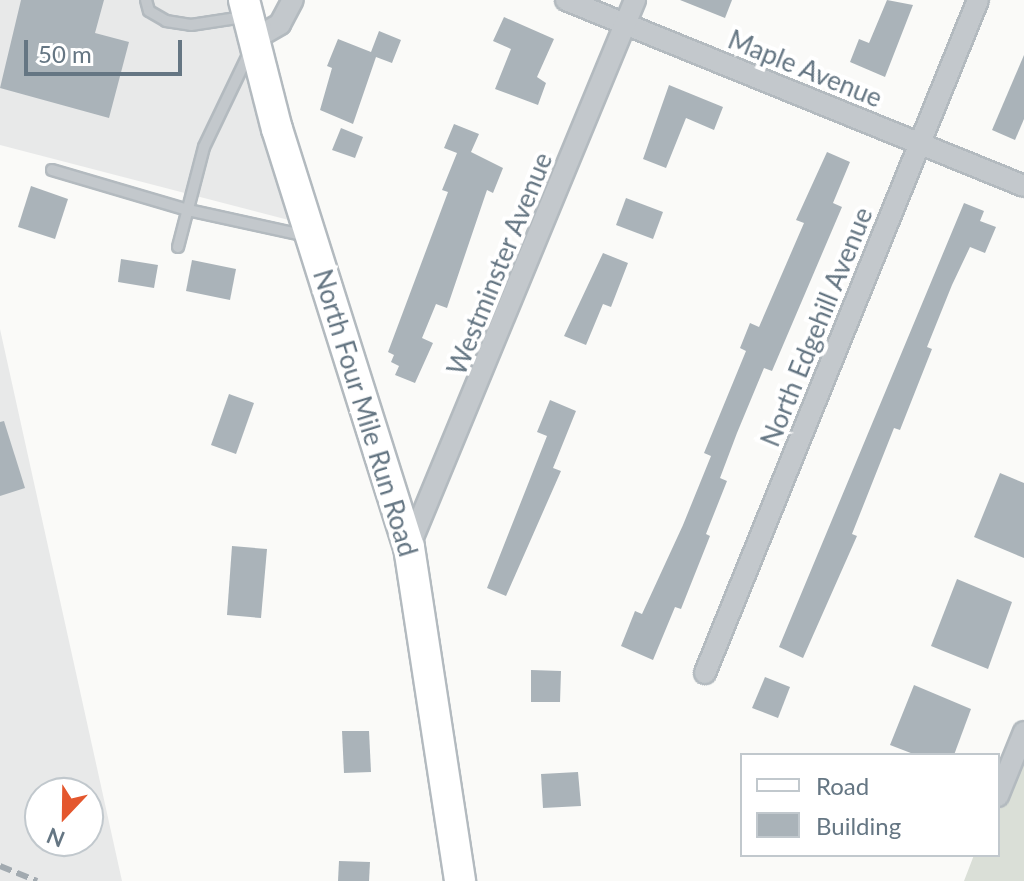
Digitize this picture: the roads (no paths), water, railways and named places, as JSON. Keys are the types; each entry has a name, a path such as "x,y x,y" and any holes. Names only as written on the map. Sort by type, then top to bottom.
{"street":[{"path":"250,18 280,24 293,0"},
{"name":"Maple Avenue","path":"566,0 1024,186"},
{"name":"Westminster Avenue","path":"409,547 635,0"},
{"name":"North Edgehill Avenue","path":"705,673 978,0"},
{"name":"North Four Mile Run Road","path":"250,18 277,129 409,547 460,881"},
{"path":"1000,791 1024,732"}],"lane":[{"path":"146,0 149,11 178,23 250,18 204,147 178,247"},
{"path":"52,170 188,210 312,237"}],"railway":[{"path":"0,866 37,881"}]}
